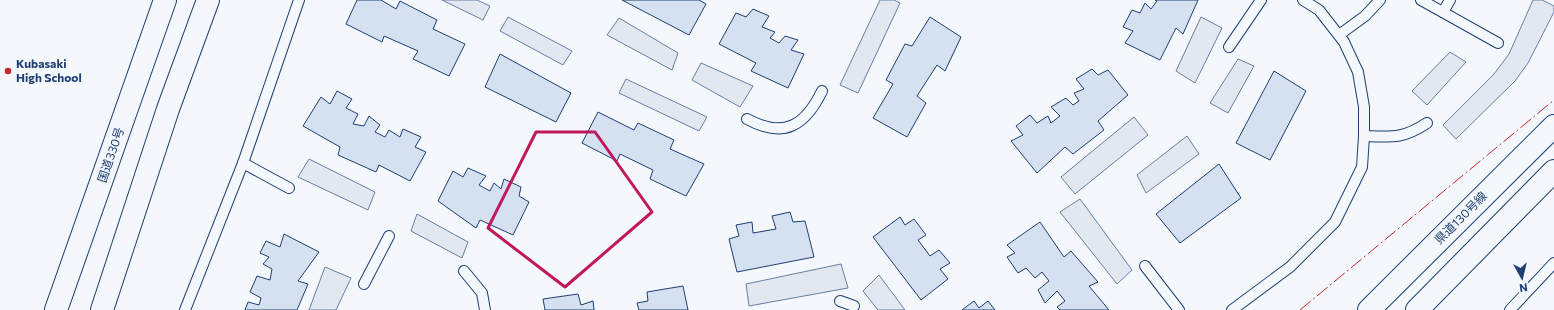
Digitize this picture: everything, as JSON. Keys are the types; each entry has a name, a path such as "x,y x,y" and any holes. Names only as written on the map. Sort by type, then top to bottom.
{"main road":[{"name":"国道330号","path":"56,310 165,0"},
{"path":"102,310 168,109 208,0"},
{"name":"県道130号線","path":"1369,310 1554,126"},
{"path":"1417,310 1554,171"}],"lane":[{"path":"185,310 243,163 299,0"},
{"path":"1229,47 1261,0"},
{"path":"1232,310 1290,267 1335,222 1362,167 1364,107 1358,72 1344,42 1339,35 1319,10 1303,0"},
{"path":"1339,35 1365,16 1380,0"},
{"path":"1421,0 1498,43"},
{"path":"1443,12 1450,0"},
{"path":"747,119 760,126 777,129 793,126 805,118 814,107 822,91"},
{"path":"1364,136 1393,137 1404,135 1427,123"},
{"path":"243,163 289,188"},
{"path":"364,284 389,236"},
{"path":"1510,310 1554,263"},
{"path":"1145,266 1179,310"},
{"path":"464,270 482,293 485,310"},
{"path":"840,301 854,306"}],"highlighted area":[{"path":"536,132 595,132 652,212 565,287 488,228"}],"shaded area":[{"path":"442,0 477,0 490,6 483,20"},
{"path":"880,0 894,0 900,3 858,93 840,85"},
{"path":"1533,0 1542,0 1554,6 1554,12 1528,63 1515,81 1456,139 1443,125 1494,74 1509,54"},
{"path":"508,17 572,51 563,65 500,31"},
{"path":"1201,17 1222,28 1195,83 1176,71"},
{"path":"619,18 678,53 672,70 607,35"},
{"path":"1450,52 1466,62 1427,105 1412,91"},
{"path":"1238,59 1254,66 1228,113 1210,103"},
{"path":"701,63 753,86 740,107 692,80"},
{"path":"626,79 707,117 699,131 619,93"},
{"path":"1134,117 1148,135 1075,194 1061,177"},
{"path":"1187,136 1199,154 1146,193 1137,175"},
{"path":"309,159 375,192 368,210 298,177"},
{"path":"1080,199 1132,270 1117,284 1060,212"},
{"path":"417,214 468,242 462,258 411,231"},
{"path":"841,264 848,288 749,306 746,284"},
{"path":"325,267 351,278 336,310 309,310"},
{"path":"879,275 905,310 878,310 863,291"}],"building":[{"path":"357,0 381,0 396,9 400,1 437,20 433,29 465,44 449,76 413,59 418,51 384,36 382,42 346,24"},
{"path":"622,0 699,0 706,4 689,35"},
{"path":"1155,0 1198,0 1183,34 1176,28 1160,60 1125,43 1133,31 1123,27 1132,10 1140,13 1145,3 1151,9 1157,1"},
{"path":"753,9 769,16 762,27 775,32 770,38 779,43 785,36 798,40 791,50 804,54 788,88 751,71 756,63 719,44 736,13 746,17"},
{"path":"930,17 961,37 945,71 937,65 917,96 926,103 907,137 873,118 893,84 886,80 905,44 912,46"},
{"path":"500,54 571,93 556,122 485,87"},
{"path":"1092,69 1098,75 1108,70 1128,95 1098,121 1104,130 1073,154 1065,147 1037,173 1011,141 1023,135 1016,126 1030,115 1037,123 1048,116 1051,123 1060,116 1051,107 1066,98 1073,105 1079,101 1074,93 1084,89 1076,79"},
{"path":"1274,71 1306,91 1270,160 1236,143"},
{"path":"337,91 352,99 346,108 358,114 353,124 364,126 369,116 380,125 375,132 385,137 389,130 400,137 403,129 421,137 415,147 426,152 410,181 379,165 376,172 338,155 340,147 303,126 321,97 330,104"},
{"path":"598,112 634,130 638,123 674,140 670,149 704,164 686,196 650,179 653,170 620,154 617,161 582,143"},
{"path":"1219,164 1241,198 1180,243 1156,214"},
{"path":"468,168 486,176 479,185 490,191 494,183 501,189 504,179 521,187 519,196 529,202 513,235 480,220 476,228 438,201 453,171 463,177"},
{"path":"790,212 793,222 805,221 814,257 737,272 729,239 739,236 736,225 752,222 753,233 776,229 772,216"},
{"path":"900,217 905,225 914,219 926,235 918,240 930,256 939,250 950,263 940,269 948,279 921,300 873,237"},
{"path":"1040,222 1064,257 1071,251 1098,282 1089,286 1109,310 1060,310 1057,307 1065,301 1057,291 1045,303 1038,290 1049,281 1042,272 1035,278 1026,268 1018,273 1007,257 1015,253 1007,245"},
{"path":"284,234 319,252 298,281 308,284 297,310 245,310 248,302 259,305 261,298 250,292 257,276 270,280 272,269 263,264 269,257 260,253 266,241 280,247"},
{"path":"683,286 688,310 639,310 637,303 648,301 647,292"},
{"path":"578,294 581,305 593,301 594,310 545,310 543,299"},
{"path":"974,301 979,308 988,301 995,310 962,310"}],"power":[{"path":"1300,310 1554,100"}],"place":[{"name":"Kubasaki High School","path":"8,71"}]}
